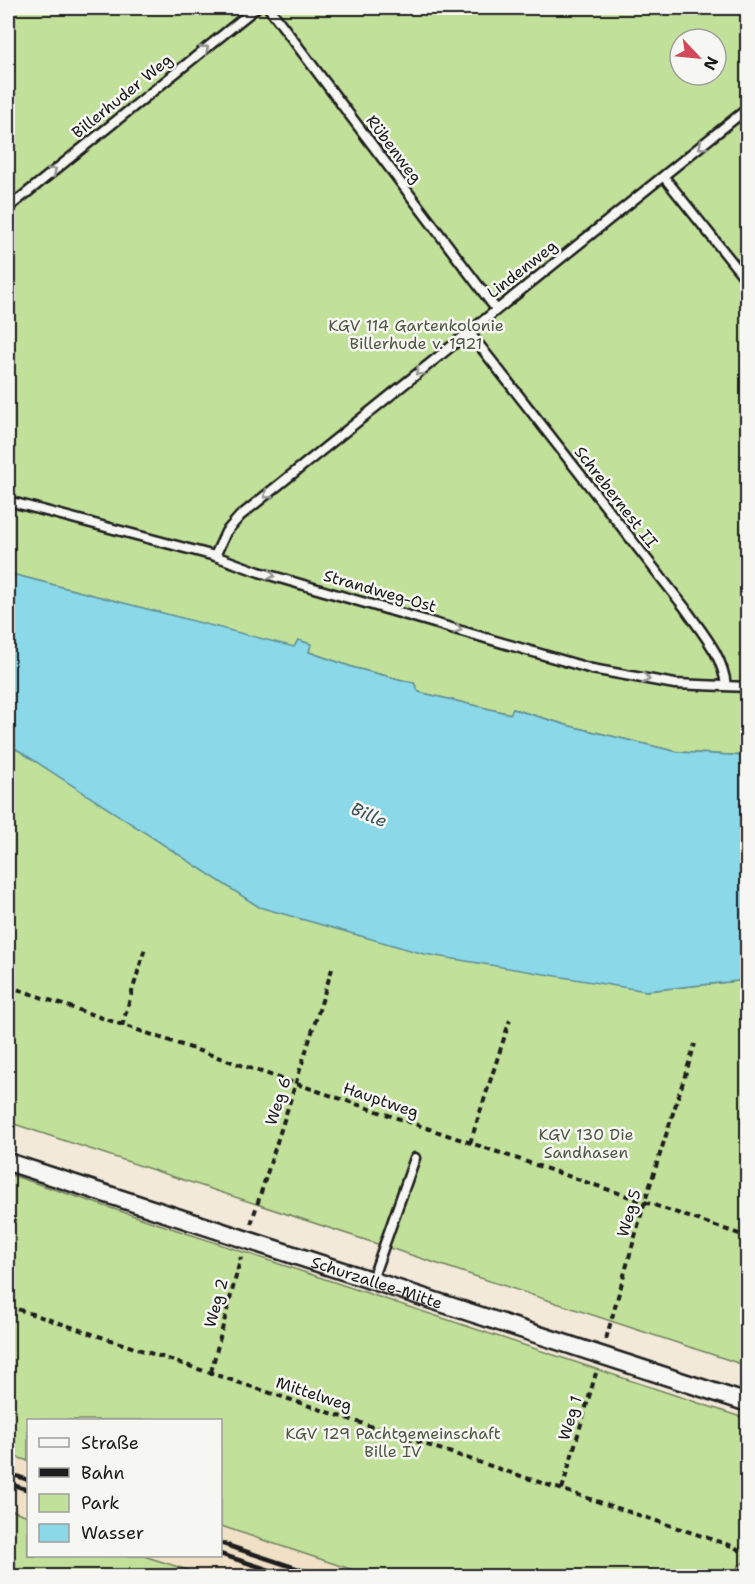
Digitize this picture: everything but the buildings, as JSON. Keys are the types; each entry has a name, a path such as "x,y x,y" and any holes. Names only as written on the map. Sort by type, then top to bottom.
{"street":[{"name":"Schurzallee-Mitte","path":"8,1162 747,1403"}],"lane":[{"name":"Billerhuder Weg","path":"8,208 255,8"},
{"name":"Rübenweg","path":"269,8 496,309"},
{"name":"Lindenweg","path":"215,556 226,532 240,516 747,108"},
{"path":"664,177 747,282"},
{"name":"Schrebernest II","path":"469,332 685,608 716,651 724,672 726,686"},
{"name":"Strandweg-Ost","path":"8,501 215,556 259,572 592,669 675,684 747,687"},
{"path":"372,1281 415,1158"}],"path":[{"path":"122,1026 145,948"},
{"name":"Weg 6","path":"245,1241 332,969"},
{"name":"Hauptweg","path":"8,986 747,1237"},
{"path":"470,1143 510,1020"},
{"name":"Weg 5","path":"611,1321 645,1201 695,1044"},
{"name":"Weg 2","path":"211,1372 245,1241"},
{"name":"Mittelweg","path":"8,1306 732,1546 747,1555"},
{"name":"Weg 1","path":"561,1489 602,1354"},
{"path":"743,1576 747,1572"}],"shaded area":[{"path":"8,1454 27,1461 27,1516 8,1509"},
{"path":"222,1526 371,1576 206,1576 147,1557 222,1557"}],"green space":[{"name":"KGV 114 Gartenkolonie Billerhude v. 1921","path":"8,8 747,8 747,756 678,752 570,726 513,709 511,714 418,692 414,683 355,668 309,652 310,644 298,640 294,648 8,573"},
{"name":"KGV 130 Die Sandhasen","path":"8,746 646,991 747,980 747,1366 8,1122"},
{"name":"KGV 129 Pachtgemeinschaft Bille IV","path":"8,1174 747,1419 747,1560 738,1566 735,1576 371,1576 222,1526 222,1419 27,1419 27,1461 8,1454"},
{"path":"8,1509 27,1516 27,1557 147,1557 206,1576 8,1576"}],"water":[{"name":"Bille","path":"8,573 294,647 298,640 311,644 309,652 355,668 414,683 419,692 510,714 513,709 570,726 678,752 747,756 747,980 646,991 424,954 259,907 18,750 8,746"}],"railway":[{"path":"8,1473 27,1480"},
{"path":"8,1483 27,1490"},
{"path":"222,1544 320,1576"},
{"path":"222,1555 288,1576"}]}
